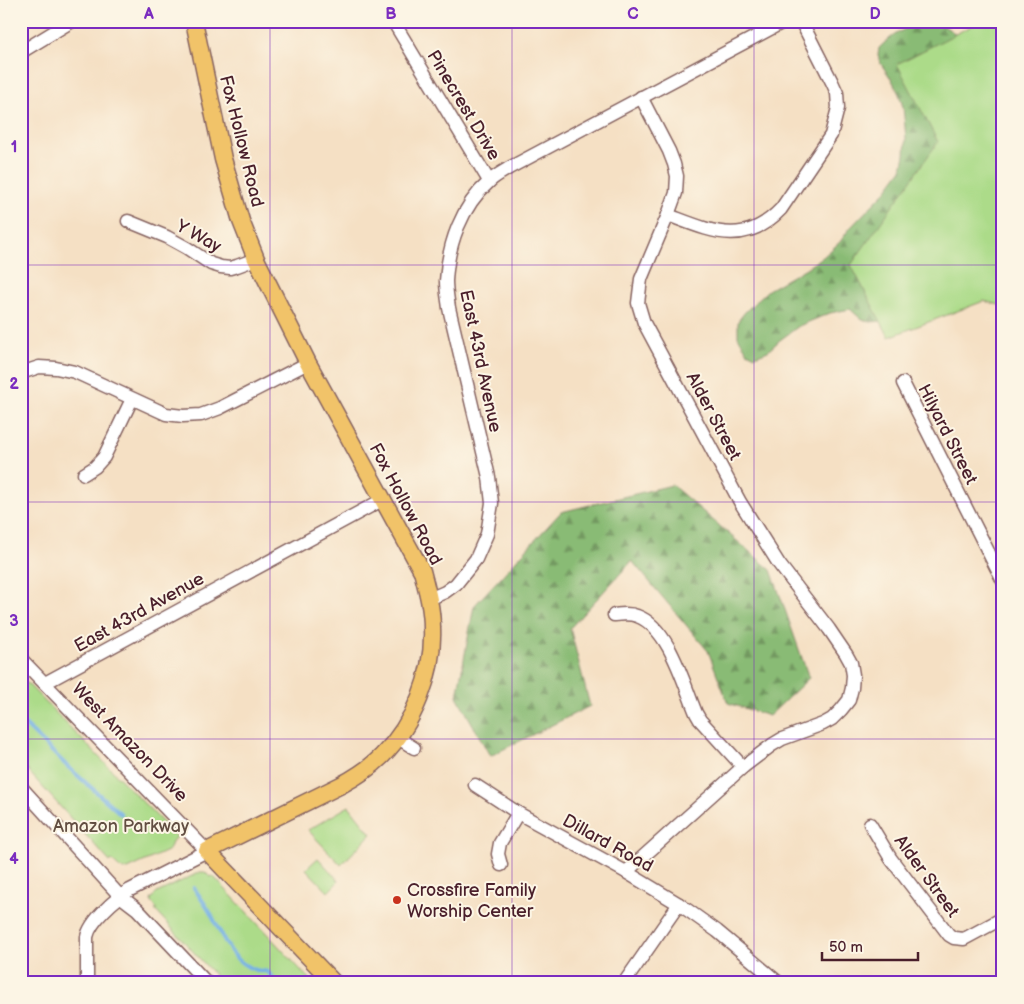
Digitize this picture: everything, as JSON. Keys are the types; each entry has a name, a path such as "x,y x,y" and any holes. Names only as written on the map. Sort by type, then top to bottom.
{"main road":[{"name":"Fox Hollow Road","path":"194,21 223,159 241,220 256,259 308,363 422,571 429,599 432,628 431,656 423,686 411,716 398,738 381,757 362,773 341,785 208,851"},
{"name":"West Amazon Drive","path":"208,851 334,983"}],"street":[{"path":"21,52 72,21"},
{"name":"East 43rd Avenue","path":"429,599 445,592 456,584 476,558 486,534 492,503 489,477 449,308 446,283 449,255 457,228 470,203 489,181 509,168 785,21"},
{"path":"668,215 708,230 724,233 742,232 758,228 771,220 781,210 831,135 838,108 832,82 801,21"},
{"name":"Pinecrest Drive","path":"398,23 489,181"},
{"name":"Alder Street","path":"626,872 743,767 782,739 832,719 849,700 853,675 851,663 830,629 779,564 740,502 644,323 638,304 640,279 676,193 677,176 670,150 641,97"},
{"name":"Y Way","path":"128,221 167,237 211,264 221,268 230,268 256,259"},
{"path":"21,373 39,367 75,372 166,414 183,416 201,415 220,408 308,363"},
{"name":"Hilyard Street","path":"903,384 1003,581"},
{"path":"84,474 95,467 104,457 132,399"},
{"name":"East 43rd Avenue","path":"45,683 382,500"},
{"path":"614,615 635,615 648,622 655,629 677,664 700,720 743,767"},
{"name":"West Amazon Drive","path":"21,660 208,851"},
{"path":"398,738 414,748"},
{"path":"21,786 120,896 137,909 207,983"},
{"name":"Dillard Road","path":"475,786 518,813 680,904 779,983"},
{"path":"501,865 498,854 500,843 518,813"},
{"name":"Alder Street","path":"870,824 891,858 949,935 954,938 964,939 1003,918"},
{"name":"Fox Hollow Road","path":"87,983 88,931 96,919 120,896 208,851"},
{"path":"624,983 680,904"}],"green space":[{"path":"981,21 1003,21 1003,306 984,301 889,337 851,265 938,142 897,64"},
{"path":"919,24 944,26 962,38 971,38 895,320 870,322 860,318 850,309 830,313 799,326 768,351 755,356 747,352 738,336 738,321 745,312 768,290 823,257 840,242 849,229 884,193 902,169 906,138 903,107 899,94 881,64 878,55 879,48 892,37 902,30"},
{"path":"672,485 771,570 809,678 769,716 728,703 708,651 632,561 570,628 590,706 490,756 457,696 474,606 561,512"},
{"name":"Amazon Parkway","path":"21,677 177,837 173,840 169,850 128,869 117,866 112,860 110,862 21,763"},
{"path":"349,806 371,834 341,865 308,830"},
{"path":"318,858 339,881 328,892 306,869"},
{"name":"Amazon Parkway","path":"200,872 205,872 210,877 213,876 313,983 222,983 155,910 157,909 151,901 157,893"}],"waterway":[{"path":"21,721 68,767 121,814"},
{"path":"194,888 234,955 247,966 268,972 277,983"}],"place":[{"name":"Crossfire Family Worship Center","path":"397,900"}]}
